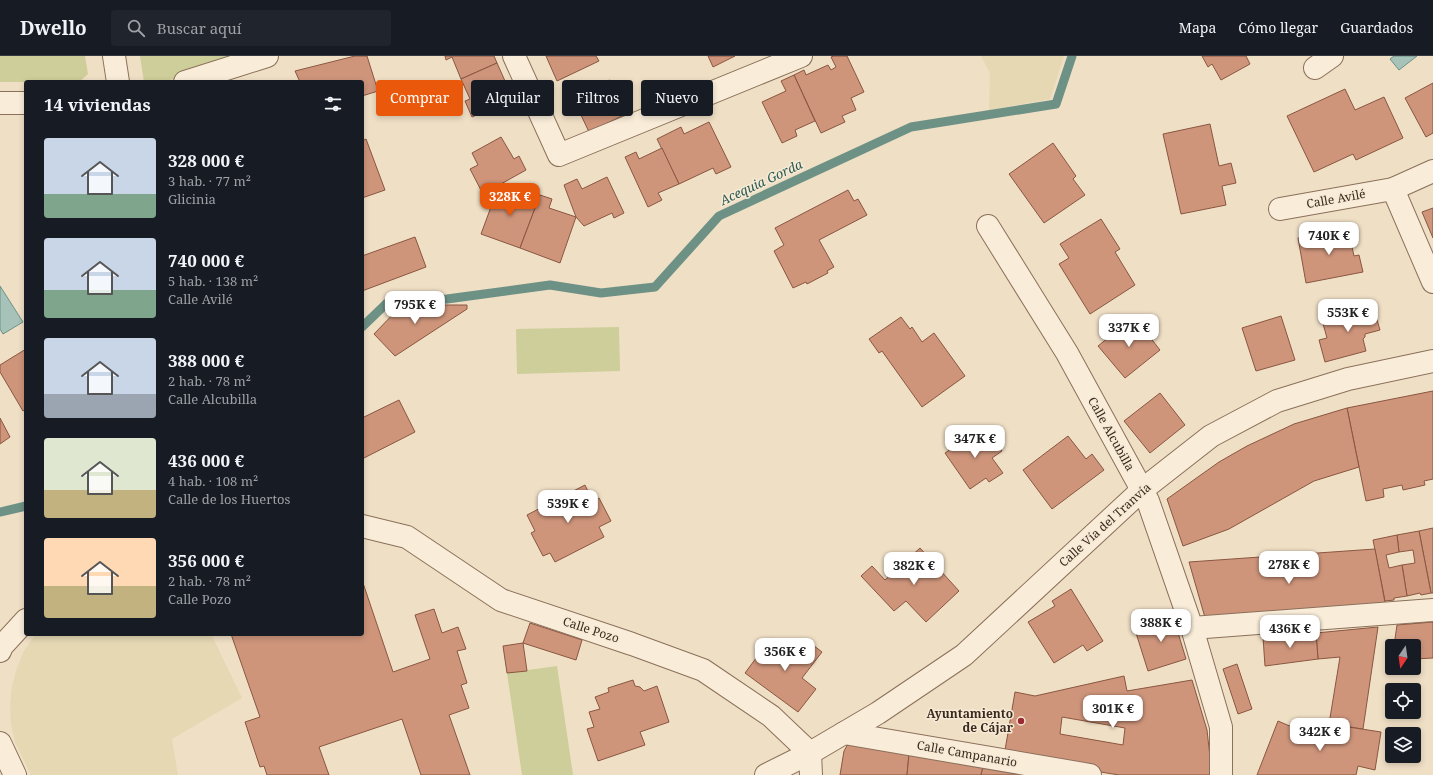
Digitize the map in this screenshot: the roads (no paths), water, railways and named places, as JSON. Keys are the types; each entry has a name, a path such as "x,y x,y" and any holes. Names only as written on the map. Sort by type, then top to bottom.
{"street":[{"path":"114,56 118,80"},
{"path":"190,80 267,56"},
{"path":"514,56 559,155 801,56"},
{"path":"0,103 24,103"},
{"name":"Calle Avilé","path":"1280,209 1393,188 1433,171"},
{"path":"1393,188 1433,282"},
{"name":"Calle Alcubilla","path":"988,226 1067,353 1148,501 1192,628 1221,727 1220,775"},
{"name":"Calle Vía del Tranvía","path":"766,775 810,753 878,713 964,655 1142,490 1211,436 1277,401 1348,379 1433,361"},
{"name":"Calle Pozo","path":"364,526 407,537 501,600 632,644 703,670 771,716 810,753"},
{"path":"1192,628 1433,610"},
{"path":"1,647 24,622"},
{"name":"Calle Campanario","path":"844,733 1090,775"},
{"path":"0,743 15,775"},
{"path":"810,753 811,775"}],"waterway":[{"name":"Acequia Gorda","path":"364,325 387,303 447,299 550,285 601,293 655,287 719,216 911,127 1056,104 1072,56"},
{"name":"Acequia Gorda","path":"0,512 24,506"}],"place":[{"name":"Ayuntamiento de Cájar","path":"1021,721"}]}
